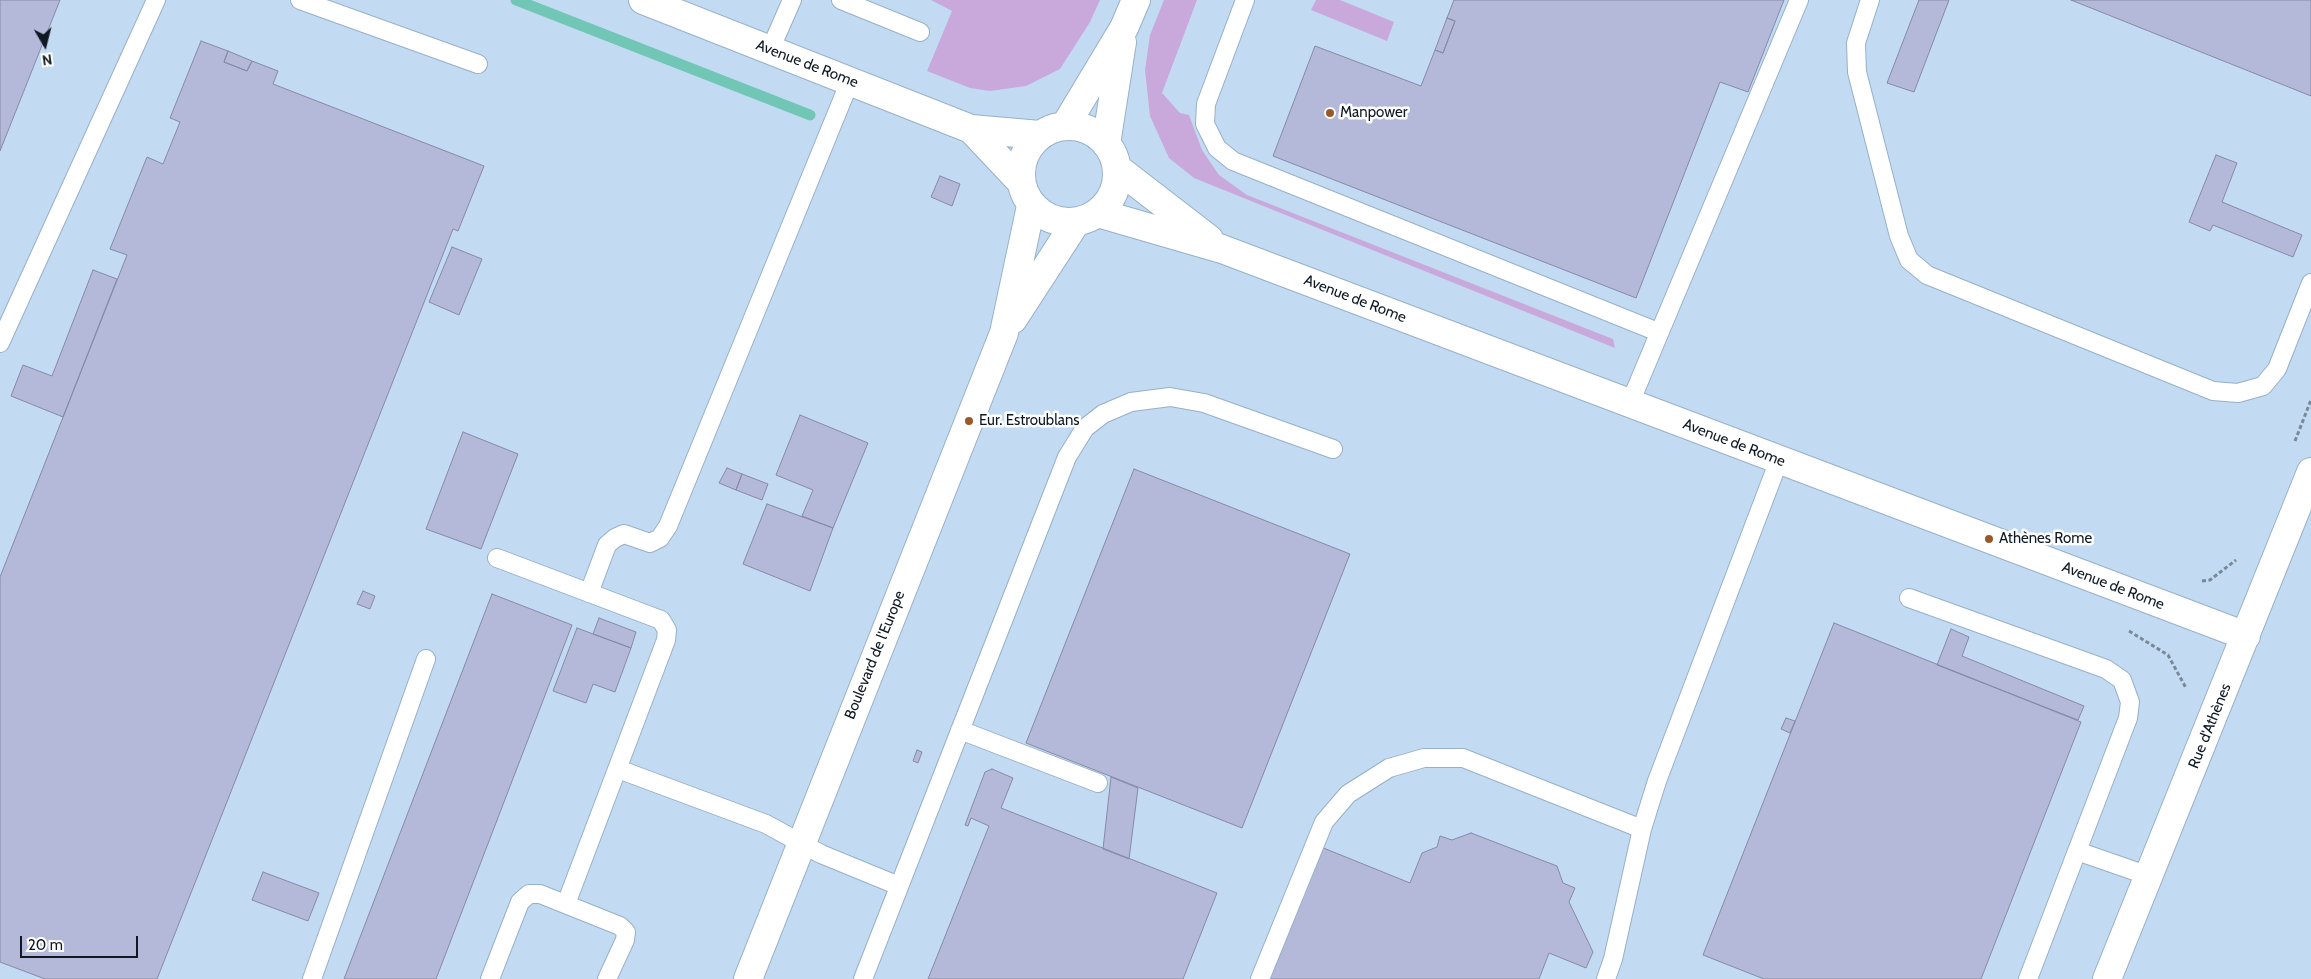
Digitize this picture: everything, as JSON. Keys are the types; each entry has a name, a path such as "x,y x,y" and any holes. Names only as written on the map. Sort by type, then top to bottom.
{"street":[{"name":"Avenue de Rome","path":"642,0 971,129 1052,130"},
{"path":"1124,28 1112,156 1114,193 1107,204 1087,217 1060,222 1044,216 1026,194 1020,168 1024,155 1030,144 1052,130 1124,28 1136,0"},
{"path":"1052,130 1080,128 1095,133 1112,156"},
{"name":"Avenue de Rome","path":"971,129 1026,194"},
{"name":"Avenue de Rome","path":"1112,156 1222,249"},
{"name":"Boulevard de l'Europe","path":"748,979 1004,333 1026,194"},
{"name":"Avenue de Rome","path":"1087,217 1222,249 2246,636"},
{"name":"Boulevard de l'Europe","path":"1004,333 1087,217"},
{"name":"Rue d'Athènes","path":"2107,979 2310,480"}],"lane":[{"path":"0,343 156,0"},
{"path":"300,0 478,64"},
{"path":"770,50 792,0"},
{"path":"841,0 920,32"},
{"path":"1245,0 1206,104 1205,124 1217,148 1233,161 1658,332"},
{"path":"1630,403 1658,332 1799,0"},
{"path":"1870,0 1856,44 1857,72 1899,236 1909,260 1927,275 2213,391 2238,393 2263,386 2277,369 2309,294"},
{"path":"589,593 608,545 614,538 624,534 650,542 660,538 668,526 850,81"},
{"path":"863,979 1067,457 1085,428 1103,414 1131,402 1170,397 1204,403 1333,449"},
{"path":"1606,979 1613,960 1642,829 1657,781 1779,460"},
{"path":"497,558 661,620 667,630 666,640 566,904"},
{"path":"1909,598 2106,669 2122,680 2130,702 2128,718 2028,979"},
{"path":"312,979 426,659"},
{"path":"960,730 1098,783"},
{"path":"1260,979 1324,822 1348,794 1388,768 1424,758 1463,758 1642,829"},
{"path":"618,768 766,824 842,864 899,886"},
{"path":"2077,852 2149,876"},
{"path":"490,979 520,902 529,894 540,894 566,904 620,926 626,932 626,940 607,979"}],"path":[{"path":"2194,583 2210,580 2236,561 2241,554"},
{"path":"2122,627 2168,656 2186,687 2185,697"}],"shaded area":[{"path":"0,0 2311,0 2311,979 0,979"},
{"path":"931,0 1100,0 1090,22 1060,69 1026,86 990,91 970,88 927,71 952,11"},
{"path":"1164,0 1197,0 1162,93 1180,113 1189,115 1202,150 1219,175 1247,195 1613,339 1615,348 1194,178 1169,158 1150,116 1145,70 1150,35"},
{"path":"1316,0 1340,0 1394,22 1387,41 1311,10"}],"building":[{"path":"0,0 60,0 0,151"},
{"path":"1454,0 1784,0 1748,92 1720,82 1636,298 1273,156 1315,46 1421,86 1435,50 1443,53 1455,21 1447,18"},
{"path":"1919,0 1949,0 1914,92 1887,83"},
{"path":"2071,0 2311,0 2311,96"},
{"path":"1447,18 1455,21 1443,53 1435,50"},
{"path":"201,41 228,51 224,62 247,71 252,61 278,71 273,84 484,166 458,231 453,229 157,979 45,979 0,962 0,577 127,255 110,249 147,157 163,164 180,122 170,118"},
{"path":"228,51 252,61 247,71 224,62"},
{"path":"2216,155 2237,163 2222,202 2302,235 2293,257 2213,225 2210,231 2189,222"},
{"path":"940,176 960,184 952,206 931,197"},
{"path":"452,247 482,259 459,315 429,302"},
{"path":"93,270 117,279 63,417 11,396 23,365 52,376"},
{"path":"800,415 868,443 833,528 802,516 813,490 776,475"},
{"path":"463,432 518,454 481,549 426,529"},
{"path":"727,468 742,474 736,490 719,483"},
{"path":"1134,469 1350,554 1242,828 1026,743"},
{"path":"742,474 768,484 762,500 736,490"},
{"path":"767,504 833,528 810,591 743,564"},
{"path":"363,591 375,596 370,609 357,604"},
{"path":"492,594 572,625 436,979 344,979"},
{"path":"599,618 636,632 631,648 593,634"},
{"path":"1834,623 2081,722 1981,979 1764,979 1703,955"},
{"path":"577,628 631,648 615,692 593,684 586,703 553,691"},
{"path":"1951,629 1969,637 1962,656 2084,706 2078,720 1937,665"},
{"path":"1786,718 1795,721 1790,733 1781,729"},
{"path":"917,750 922,752 918,763 913,761"},
{"path":"992,769 1013,778 1001,808 1217,893 1183,979 928,979 989,826 971,818 968,826 965,825 985,772"},
{"path":"1111,777 1138,788 1129,859 1103,849"},
{"path":"1471,833 1557,866 1563,883 1575,888 1569,902 1593,952 1586,968 1549,953 1539,979 1269,979 1321,847 1410,883 1422,853 1437,847 1440,836 1452,840"},
{"path":"263,872 319,893 308,921 252,900"}],"waterway":[{"path":"516,0 810,115"}],"place":[{"name":"Manpower","path":"1330,113"},
{"name":"Eur. Estroublans","path":"969,421"},
{"name":"Athènes Rome","path":"1989,539"}]}
